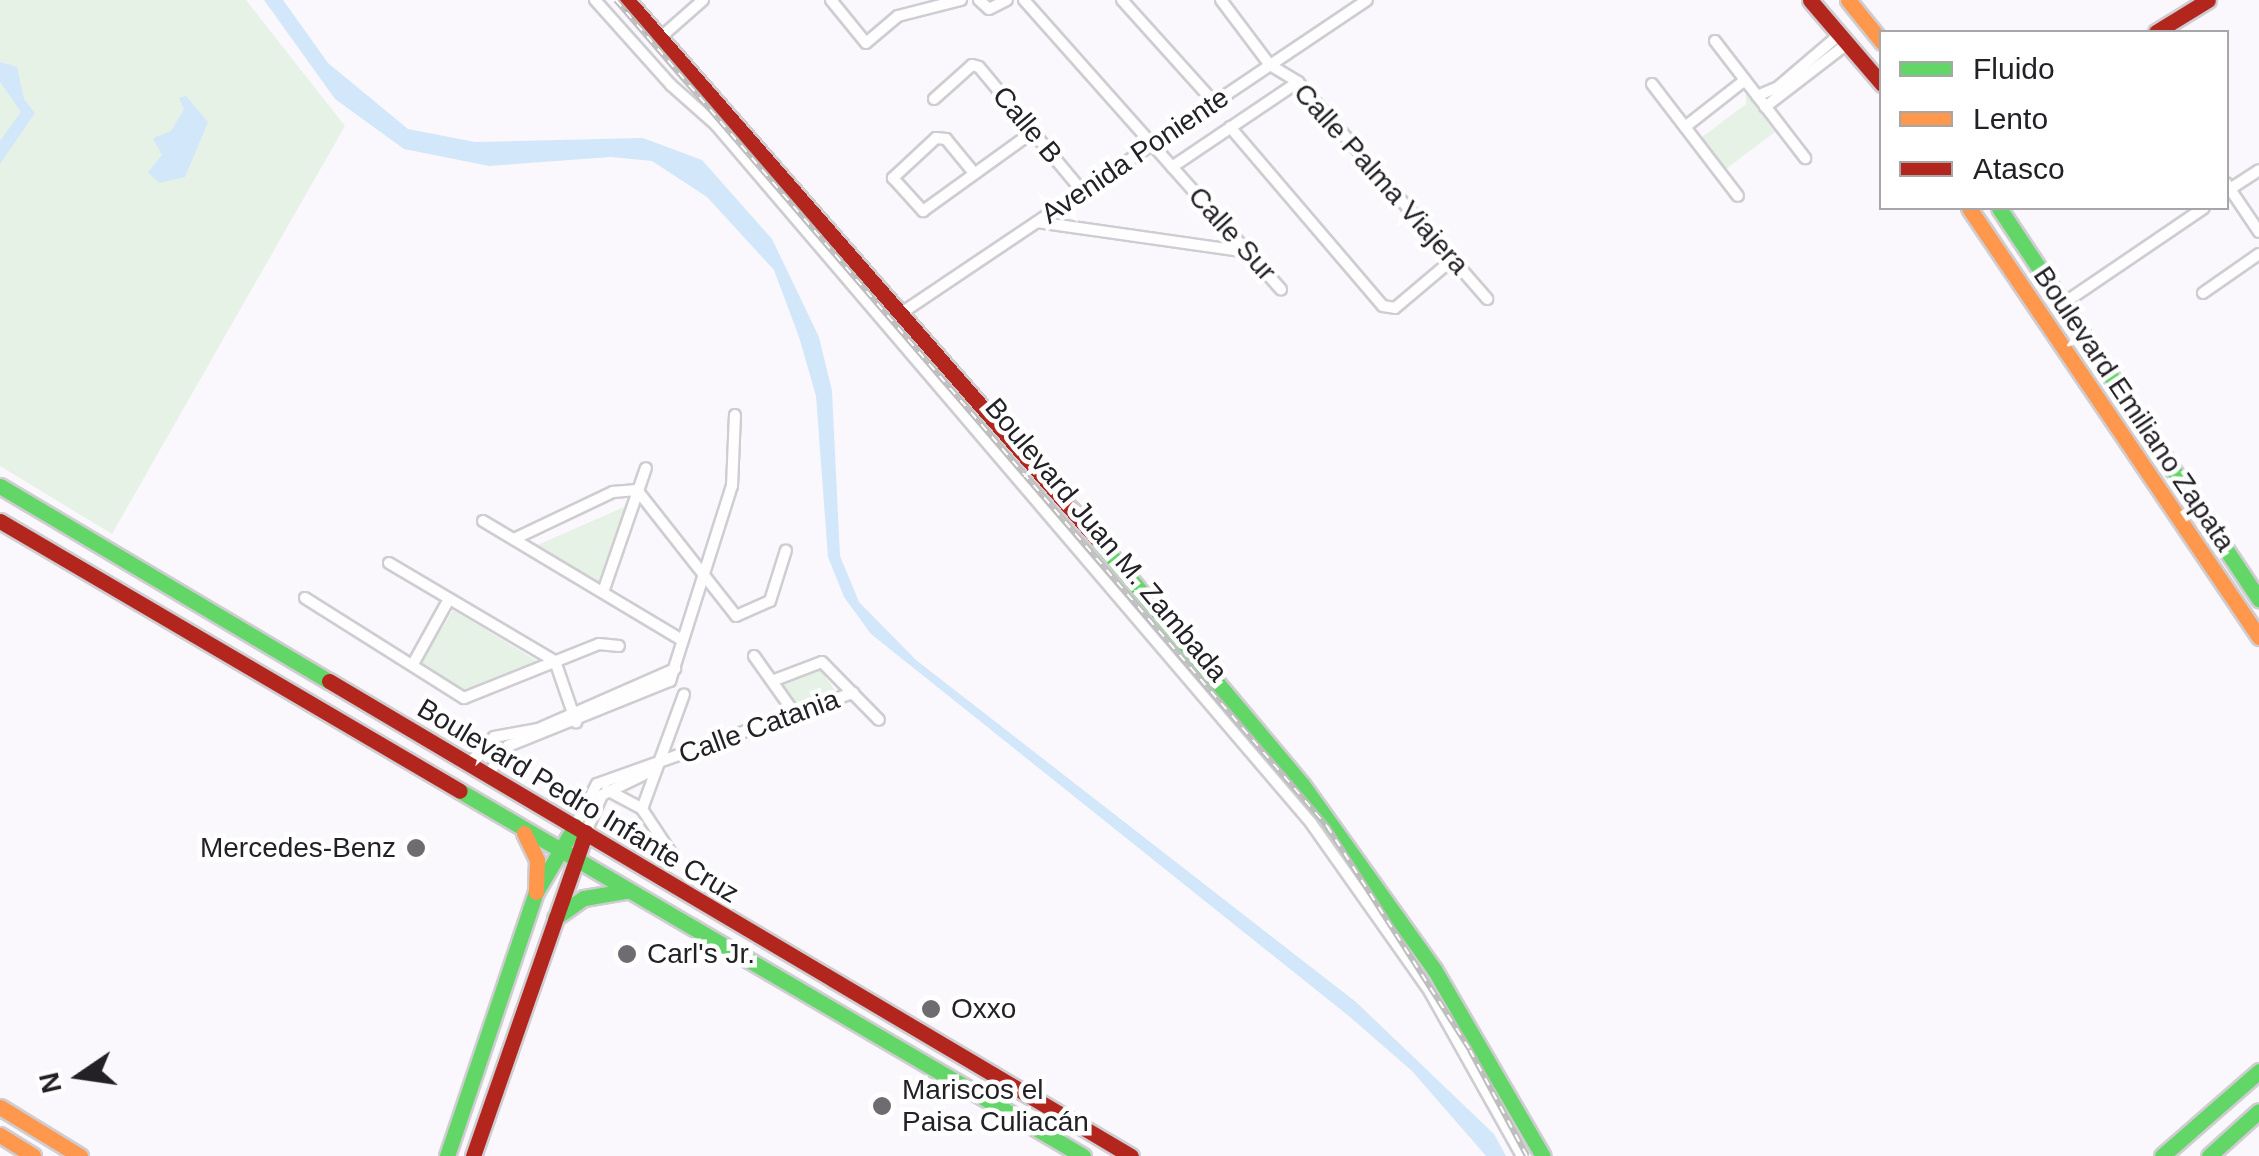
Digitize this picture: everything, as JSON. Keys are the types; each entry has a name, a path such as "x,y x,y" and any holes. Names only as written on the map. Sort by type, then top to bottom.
{"main road":[{"name":"Boulevard Juan M. Zambada","path":"627,0 902,312 1326,815 1434,969 1543,1156"},
{"path":"1810,0 1879,80"},
{"path":"1848,0 1879,38"},
{"path":"2159,30 2208,0"},
{"name":"Boulevard Emiliano Zapata","path":"1971,210 2259,637"},
{"name":"Boulevard Emiliano Zapata","path":"2000,210 2259,598"},
{"name":"Boulevard Pedro Infante Cruz","path":"0,486 1131,1156"},
{"name":"Boulevard Pedro Infante Cruz","path":"0,521 522,831 1084,1156"},
{"path":"473,1156 555,918 567,856 580,829"},
{"path":"446,1156 536,892 537,860 522,831"},
{"path":"536,892 567,856"},
{"path":"555,918 595,894 629,891"},
{"path":"2162,1156 2259,1071"},
{"path":"2172,1156 2259,1087"},
{"path":"0,1107 80,1156"},
{"path":"2209,1156 2259,1111"},
{"path":"2224,1156 2259,1126"},
{"path":"0,1136 33,1156"}],"street":[{"name":"Boulevard Juan M. Zambada","path":"595,0 726,135 1311,823 1430,992 1522,1156"},
{"path":"660,37 703,0"},
{"path":"831,0 866,43 898,16 940,10 961,0"},
{"path":"930,0 940,10"},
{"path":"979,0 990,8 1007,0"},
{"name":"Calle Sur","path":"1024,0 1281,289"},
{"path":"1122,0 1214,102"},
{"path":"1221,0 1270,66"},
{"name":"Avenida Poniente","path":"902,312 1367,0"},
{"path":"1756,96 1778,87 1844,39"},
{"path":"1766,107 1844,39"},
{"path":"1714,42 1805,158"},
{"name":"Calle Palma Viajera","path":"1270,66 1298,82 1486,299"},
{"name":"Calle B","path":"934,100 969,67 978,67 1082,192"},
{"path":"1685,127 1745,80"},
{"path":"1172,166 1298,82"},
{"path":"1652,84 1738,196"},
{"path":"1230,127 1384,306 1395,308 1453,259"},
{"path":"974,173 946,140 936,138 893,178 925,210 1034,131"},
{"path":"2229,187 2259,170"},
{"path":"2229,189 2259,232"},
{"path":"2064,303 2201,210"},
{"path":"1036,222 1248,252"},
{"path":"2203,293 2259,254"},
{"path":"487,776 502,749 575,718 674,668 736,470 735,416"},
{"path":"603,592 646,468"},
{"path":"637,490 728,613 740,616 770,601 786,550"},
{"path":"514,539 613,492 637,490"},
{"path":"484,520 682,640"},
{"path":"389,563 555,662 575,718"},
{"path":"305,598 464,698 599,644 619,646"},
{"path":"412,664 449,599"},
{"path":"754,656 795,714"},
{"path":"772,681 820,661 879,720"},
{"name":"Calle Catania","path":"659,764 853,693"},
{"path":"642,809 684,694"},
{"path":"468,765 494,737 575,718"},
{"path":"597,784 659,764"},
{"path":"580,829 608,791 659,764"},
{"path":"597,784 642,809 671,853"},
{"path":"580,829 597,784"}],"shaded area":[{"path":"0,0 246,0 345,126 112,534 0,466"},
{"path":"1746,94 1775,132 1722,172 1694,134 1702,137 1746,104"},
{"path":"631,504 603,584 535,546"},
{"path":"453,610 547,667 474,697 421,663"},
{"path":"819,668 839,696 802,712 782,684"}],"water":[{"path":"264,0 283,0 328,63 408,129 475,142 643,138 702,160 772,239 819,337 832,391 840,556 859,602 916,660 1356,1002 1494,1134 1506,1156 1486,1156 1412,1071 1350,1017 871,634 844,597 828,557 816,396 774,270 707,197 652,161 611,157 489,166 404,149 335,99"},
{"path":"0,62 17,67 24,99 35,113 0,164 0,141 21,112 0,82"},
{"path":"186,96 208,122 185,177 159,183 148,172 162,155 153,138 171,131 184,109 179,98"}],"railway":[{"path":"616,0 1327,826 1470,1050 1527,1156"}],"traffic: fast":[{"path":"2000,210 2259,599"},
{"path":"0,486 329,681"},
{"path":"1097,539 1302,784 1434,969 1543,1156"},
{"path":"460,791 1083,1156"},
{"path":"447,1156 536,892 575,826"},
{"path":"555,918 584,898 626,891"},
{"path":"2162,1156 2259,1071"},
{"path":"2209,1156 2259,1111"}],"traffic: slow":[{"path":"1848,0 1879,38"},
{"path":"1970,210 2259,637"},
{"path":"524,833 537,860 536,892"},
{"path":"0,1107 80,1156"},
{"path":"0,1135 33,1156"}],"traffic: jam":[{"path":"627,0 1097,539"},
{"path":"1810,0 1879,80"},
{"path":"2159,30 2208,0"},
{"path":"0,521 460,791"},
{"path":"329,681 1131,1156"},
{"path":"473,1156 586,832"}],"place":[{"name":"Mercedes-Benz","path":"416,848"},
{"name":"Carl's Jr.","path":"627,954"},
{"name":"Oxxo","path":"931,1009"},
{"name":"Mariscos el Paisa Culiacán","path":"882,1106"}]}
